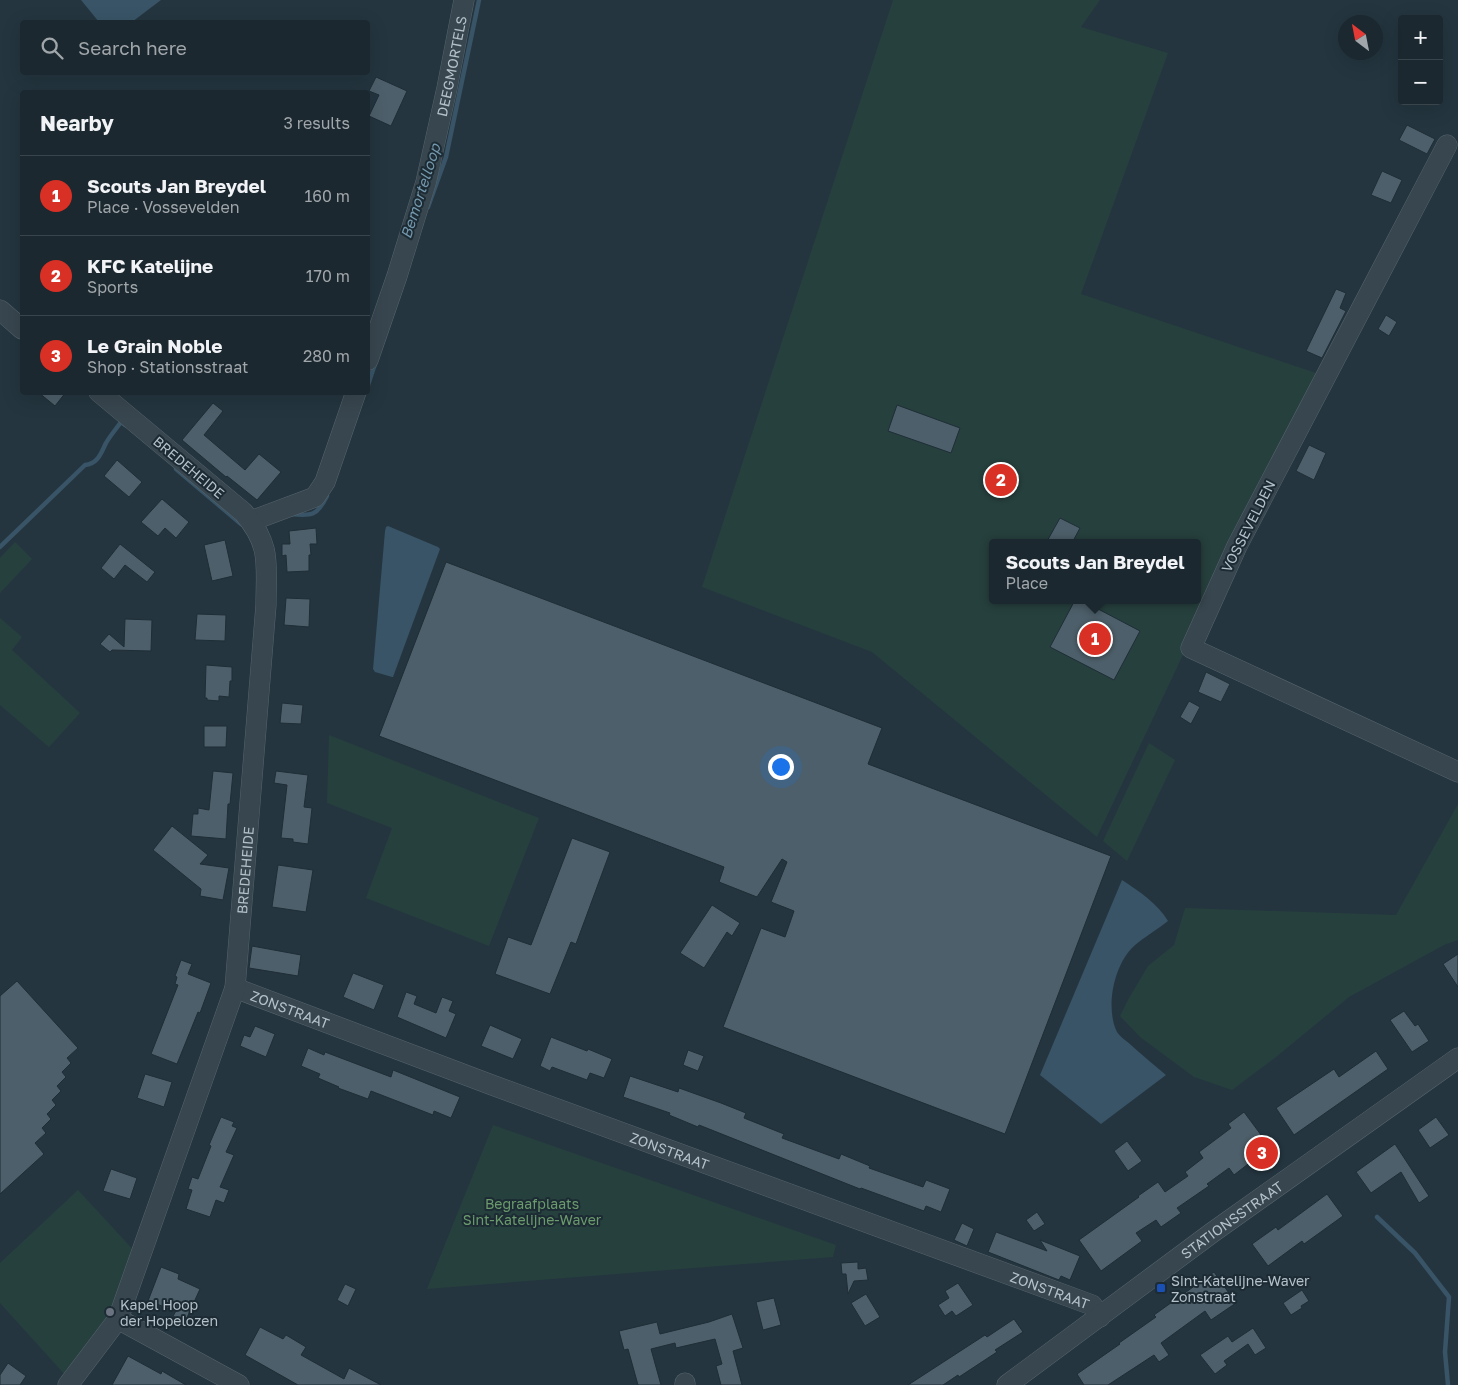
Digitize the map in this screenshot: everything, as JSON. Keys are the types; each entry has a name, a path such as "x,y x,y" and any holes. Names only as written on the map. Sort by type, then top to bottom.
{"street":[{"name":"DEEGMORTELS","path":"370,354 426,182 464,0"},
{"name":"VOSSEVELDEN","path":"1447,145 1237,546 1191,648 1458,772"},
{"path":"0,310 20,327"},
{"name":"BREDEHEIDE","path":"68,1385 118,1319 235,988 266,605 267,556 259,533 251,521 243,512 103,395"},
{"path":"251,521 315,496 325,482 355,395"},
{"name":"ZONSTRAAT","path":"235,988 500,1088 1092,1304 1100,1317"},
{"name":"STATIONSSTRAAT","path":"1007,1385 1221,1227 1458,1058"},
{"path":"118,1319 239,1385"}],"green space":[{"path":"893,0 1100,0 1081,27 1168,53 1081,294 1316,373 1097,837 872,652 702,587"},
{"path":"15,542 32,559 0,593 0,558"},
{"path":"0,618 22,637 12,650 80,713 49,747 0,705"},
{"path":"329,735 539,818 489,946 366,898 392,828 327,803"},
{"path":"1149,743 1175,760 1127,861 1103,841"},
{"path":"1458,804 1458,940 1444,945 1349,997 1276,1057 1232,1090 1194,1077 1140,1037 1120,1016 1148,966 1174,945 1185,908 1396,915"},
{"name":"Begraafplaats Sint-Katelijne-Waver","path":"493,1125 836,1245 833,1257 427,1289"},
{"path":"78,1190 138,1255 116,1305 67,1377 0,1303 0,1263"}],"water":[{"path":"81,0 161,0 135,20 97,20"},
{"path":"388,526 440,549 393,677 375,672 373,669 385,531"},
{"path":"1122,880 1154,903 1168,921 1134,946 1121,964 1112,999 1113,1022 1120,1036 1166,1075 1101,1124 1040,1075"}],"building":[{"path":"376,77 407,91 391,126 370,116 379,95 370,90"},
{"path":"1407,125 1435,139 1427,154 1399,140"},
{"path":"1382,171 1402,180 1391,203 1371,195"},
{"path":"1336,289 1346,293 1340,308 1346,311 1322,358 1306,351"},
{"path":"1386,315 1397,322 1389,336 1378,329"},
{"path":"42,395 64,395 55,406"},
{"path":"213,403 223,411 204,435 245,470 259,454 281,472 257,500 182,440"},
{"path":"897,405 960,428 951,453 888,431"},
{"path":"1309,445 1326,453 1314,480 1296,471"},
{"path":"117,460 142,482 129,497 104,476"},
{"path":"162,499 189,522 176,538 165,528 158,536 141,522"},
{"path":"1060,518 1080,528 1074,539 1048,539"},
{"path":"316,528 317,544 310,544 309,571 287,572 286,555 282,556 282,544 290,544 289,531"},
{"path":"225,540 233,576 212,581 204,545"},
{"path":"120,544 155,572 147,582 125,565 114,579 101,568"},
{"path":"446,562 882,728 868,764 1111,856 1005,1134 723,1027 761,928 785,937 794,911 771,902 787,862 782,859 757,897 719,882 724,867 379,736"},
{"path":"286,598 310,599 309,627 284,625"},
{"path":"1073,604 1089,604 1140,631 1114,680 1050,647"},
{"path":"197,614 226,615 225,641 195,640"},
{"path":"125,619 152,620 151,651 112,650 110,652 100,644 109,634 124,647"},
{"path":"206,665 232,667 229,697 219,696 219,701 207,700 205,698"},
{"path":"1206,672 1230,684 1221,702 1198,692"},
{"path":"1189,701 1200,707 1191,724 1180,717"},
{"path":"282,703 303,705 301,724 280,723"},
{"path":"204,726 227,726 226,747 204,747"},
{"path":"213,771 233,773 230,804 228,804 226,839 191,836 193,814 198,814 198,808 209,810"},
{"path":"276,771 308,775 304,807 312,808 308,844 293,842 293,839 281,838 287,785 274,783"},
{"path":"172,826 208,855 200,864 229,868 223,900 200,896 201,889 153,850"},
{"path":"572,838 610,852 576,944 571,942 550,994 495,974 508,937 531,945"},
{"path":"278,865 313,870 306,912 272,907"},
{"path":"712,905 740,923 732,936 727,932 704,968 680,953"},
{"path":"252,946 301,955 298,976 249,968"},
{"path":"1458,954 1458,987 1443,964"},
{"path":"181,960 192,964 188,974 211,983 177,1064 151,1054 178,985 175,984 177,977 175,976"},
{"path":"353,973 384,985 374,1010 343,997"},
{"path":"17,981 78,1048 67,1058 71,1063 62,1072 66,1077 57,1086 61,1091 52,1100 56,1105 47,1114 51,1119 42,1128 46,1133 35,1143 44,1154 0,1194 0,996"},
{"path":"406,992 417,996 414,1004 436,1013 442,997 453,1001 449,1011 456,1014 446,1038 397,1017"},
{"path":"1404,1011 1415,1026 1418,1024 1429,1041 1412,1052 1390,1020"},
{"path":"490,1025 522,1039 513,1059 481,1046"},
{"path":"255,1026 275,1034 266,1057 240,1046 244,1035 250,1037"},
{"path":"551,1037 612,1059 604,1078 590,1073 587,1080 552,1067 550,1071 540,1066"},
{"path":"308,1048 324,1055 325,1052 391,1077 393,1070 460,1097 451,1118 434,1111 433,1115 371,1091 368,1099 338,1088 318,1078 320,1074 301,1066"},
{"path":"688,1050 704,1056 698,1071 683,1065"},
{"path":"1376,1051 1388,1069 1294,1135 1276,1108 1334,1069 1339,1077"},
{"path":"145,1074 172,1082 164,1107 137,1098"},
{"path":"630,1076 678,1092 679,1088 721,1103 746,1113 744,1118 784,1134 782,1138 839,1159 841,1154 870,1166 869,1168 923,1187 926,1180 950,1189 941,1212 926,1206 924,1211 860,1189 699,1125 698,1127 669,1115 670,1113 623,1097"},
{"path":"1244,1112 1270,1147 1234,1175 1229,1168 1207,1184 1209,1186 1177,1208 1181,1213 1161,1227 1156,1220 1136,1233 1142,1241 1101,1271 1079,1240 1158,1182 1165,1192 1188,1176 1185,1172 1203,1158 1199,1152 1231,1128 1228,1124"},
{"path":"221,1117 234,1122 232,1126 237,1128 226,1152 234,1155 220,1187 229,1190 224,1203 216,1200 210,1217 186,1209 192,1190 188,1189 192,1177 198,1179 211,1146 209,1145"},
{"path":"1436,1117 1449,1135 1430,1148 1418,1130"},
{"path":"1127,1141 1142,1161 1128,1171 1114,1151"},
{"path":"1395,1144 1429,1196 1419,1203 1401,1172 1371,1193 1356,1172"},
{"path":"111,1169 137,1178 130,1199 103,1191"},
{"path":"1327,1194 1343,1216 1304,1244 1302,1241 1268,1266 1252,1244 1276,1227 1278,1230"},
{"path":"1037,1212 1045,1224 1034,1231 1026,1220"},
{"path":"962,1223 974,1229 967,1246 954,1240"},
{"path":"996,1232 1047,1251 1040,1240 1080,1256 1070,1280 1061,1276 1059,1280 988,1252"},
{"path":"858,1262 858,1269 866,1268 868,1280 854,1281 848,1294 846,1274 842,1274 841,1263"},
{"path":"161,1267 179,1274 178,1279 200,1289 185,1322 173,1316 176,1311 148,1301"},
{"path":"1214,1272 1236,1303 1211,1320 1205,1311 1161,1343 1169,1355 1159,1362 1154,1355 1108,1385 1084,1385 1077,1374 1120,1344 1156,1317 1154,1315"},
{"path":"958,1283 973,1305 956,1316 952,1311 945,1316 938,1305 949,1298 945,1291"},
{"path":"345,1284 356,1289 348,1306 337,1300"},
{"path":"1302,1290 1309,1301 1291,1315 1283,1303"},
{"path":"866,1294 880,1317 865,1326 851,1303"},
{"path":"774,1298 781,1325 763,1330 756,1302"},
{"path":"732,1314 743,1348 733,1351 742,1385 721,1385 716,1366 722,1364 715,1339 676,1348 675,1343 651,1349 661,1385 638,1385 628,1349 624,1350 619,1331 657,1322 660,1334 709,1322"},
{"path":"1014,1319 1023,1332 959,1377 958,1375 943,1385 908,1385 985,1335 987,1337"},
{"path":"260,1327 283,1339 286,1335 306,1347 301,1355 344,1379 349,1368 381,1385 298,1385 245,1355"},
{"path":"1253,1328 1266,1348 1255,1355 1248,1344 1224,1361 1227,1365 1215,1374 1200,1355 1228,1336 1232,1342"},
{"path":"128,1356 161,1374 162,1371 186,1385 112,1385"},
{"path":"8,1363 26,1376 20,1385 0,1385 0,1375"}],"waterway":[{"name":"Bemortelloop","path":"428,207 446,157 479,0"},
{"name":"Bemortelloop","path":"370,379 375,364"},
{"name":"Bemortelloop","path":"0,547 85,465 96,460 121,422 125,425"},
{"name":"Bemortelloop","path":"176,469 241,524"},
{"name":"Bemortelloop","path":"291,514 304,515 313,513 320,508 327,496"},
{"path":"1377,1217 1415,1253 1449,1297 1445,1352 1448,1385"}],"place":[{"name":"KFC Katelijne","path":"1001,480"},
{"name":"Scouts Jan Breydel","path":"1095,639"},
{"name":"Le Grain Noble","path":"1262,1153"},
{"name":"Sint-Katelijne-Waver Zonstraat","path":"1161,1288"},
{"name":"Kapel Hoop der Hopelozen","path":"110,1312"}]}
